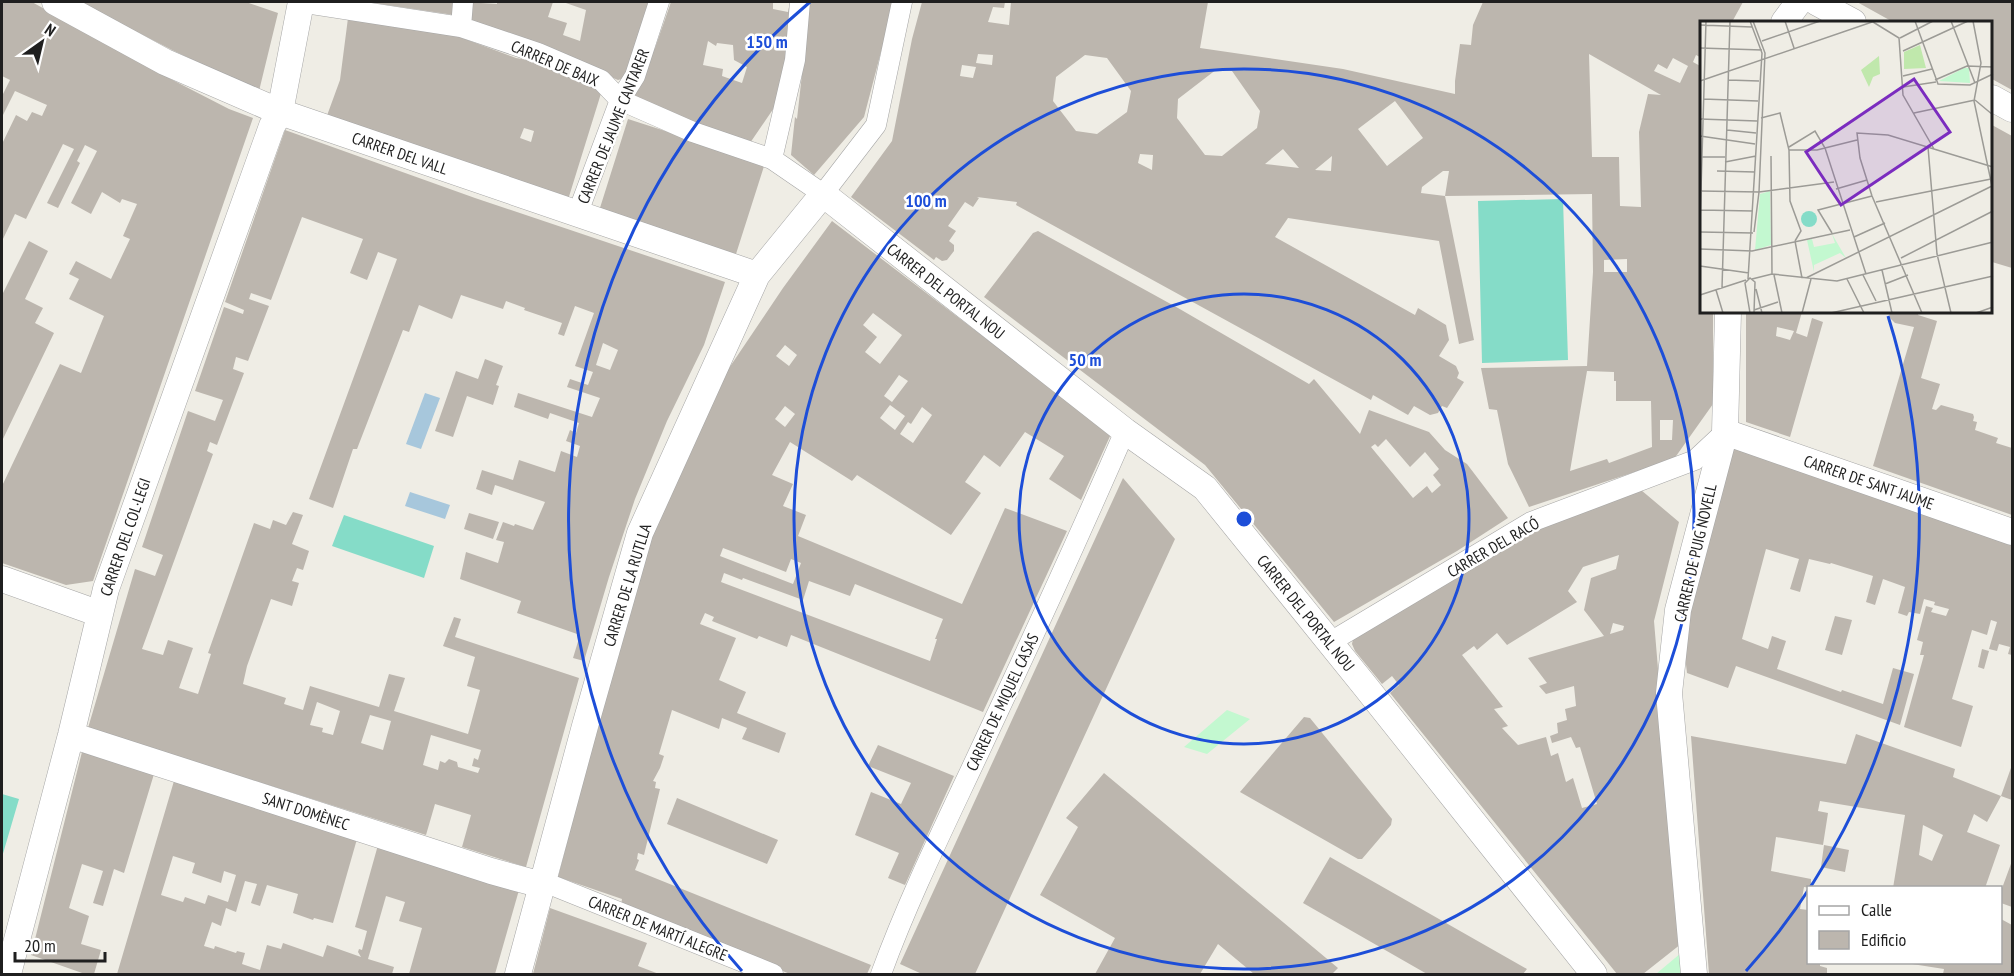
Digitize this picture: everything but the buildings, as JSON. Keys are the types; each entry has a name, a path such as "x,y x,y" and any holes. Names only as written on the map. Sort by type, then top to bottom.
{"street":[{"name":"CARRER DEL VALL","path":"55,2 165,62 280,112 757,276"},
{"name":"CARRER DEL COL·LEGI","path":"11,971 106,589 272,126 280,112 300,2"},
{"name":"CARRER DE BAIX","path":"300,2 461,27 537,53 601,80 620,100 693,132 772,159 823,194"},
{"path":"461,27 464,2"},
{"name":"CARRER DE JAUME CANTARER","path":"577,215 620,100 635,76 659,2"},
{"path":"772,159 795,60 800,2"},
{"path":"823,194 876,125 902,2"},
{"path":"1785,21 1799,2"},
{"path":"1816,2 1851,21"},
{"path":"1993,99 2013,109"},
{"name":"CARRER DE LA RUTLLA","path":"518,975 640,533 757,276 823,194"},
{"name":"CARRER DEL PORTAL NOU","path":"823,194 1125,430 1205,488 1594,975"},
{"name":"CARRER DE PUIG NOVELL","path":"1694,975 1669,693 1678,610 1725,432 1728,314"},
{"name":"CARRER DE MIQUEL CASAS","path":"881,975 893,940 934,847 989,732 1125,430"},
{"name":"CARRER DE SANT JAUME","path":"1725,432 2013,532"},
{"name":"CARRER DEL RACÓ","path":"1331,645 1337,638 1531,522 1695,460 1725,432"},
{"path":"2,579 100,614"},
{"name":"SANT DOMÈNEC","path":"69,741 542,885"},
{"name":"CARRER DE MARTÍ ALEGRE","path":"542,885 549,884 773,975"}],"green space":[{"path":"1563,199 1568,360 1482,363 1478,201"},
{"path":"344,515 434,546 424,578 332,546"},
{"path":"1227,710 1250,719 1207,754 1184,747"},
{"path":"2,794 19,799 2,857"},
{"path":"1681,953 1683,974 1656,974"}],"water":[{"path":"425,393 440,398 421,449 406,444"},
{"path":"410,492 450,505 445,519 405,506"}]}
